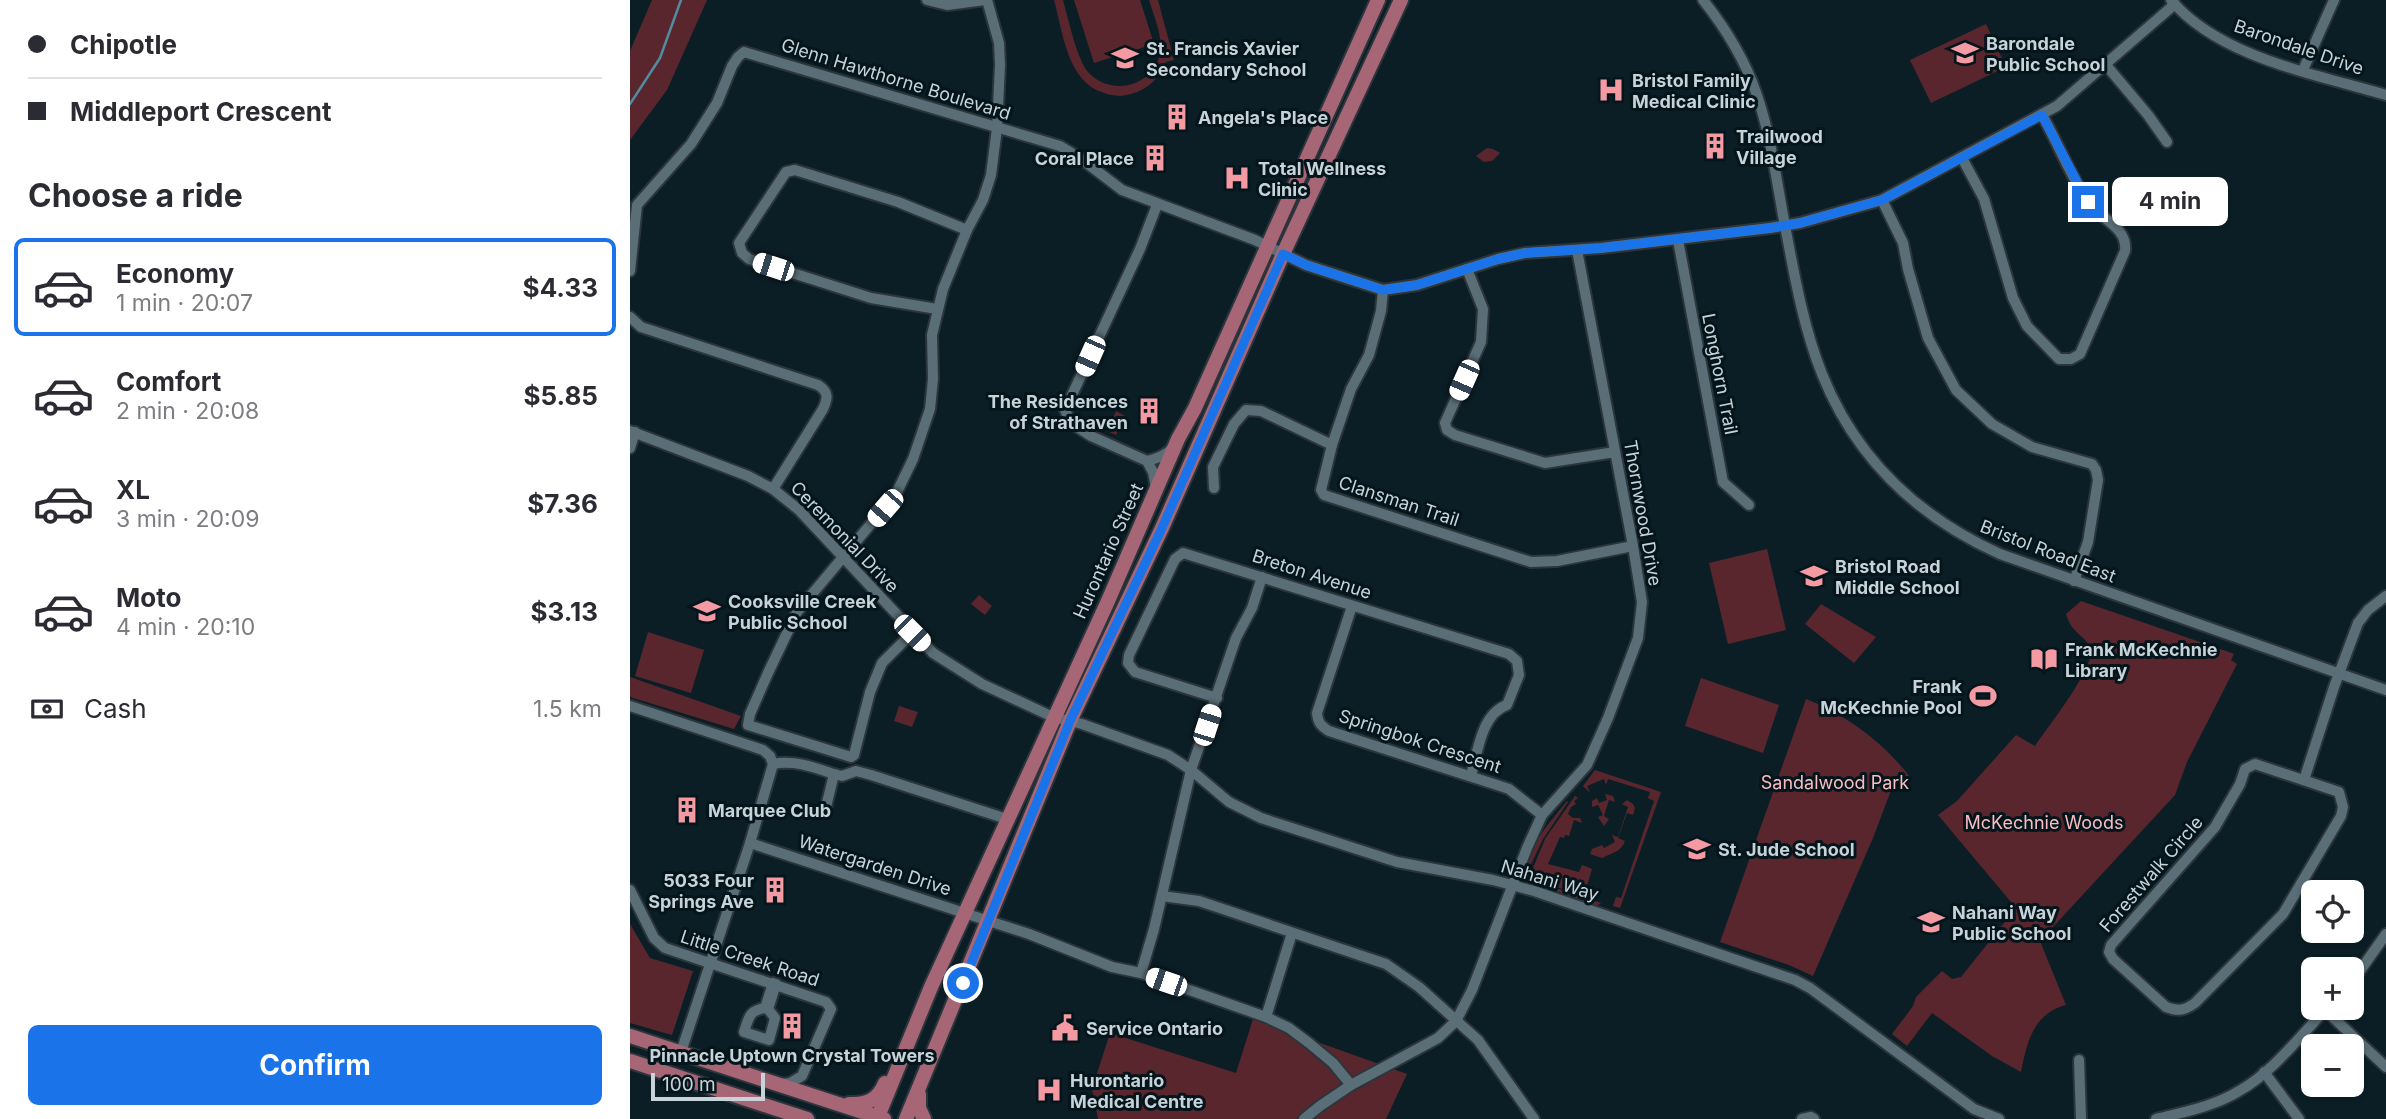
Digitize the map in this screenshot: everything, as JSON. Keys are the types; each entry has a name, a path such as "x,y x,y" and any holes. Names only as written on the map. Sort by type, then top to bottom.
{"main road":[{"name":"Hurontario Street","path":"880,1118 931,987 1378,0"},
{"path":"906,1119 1070,721 1162,528 1283,254 1401,0"},
{"path":"630,1035 880,1118"},
{"path":"630,1061 803,1118"},
{"path":"837,1103 861,1104 871,1101 878,1095 888,1075 898,1068"},
{"path":"924,1119 918,1099 926,1071"}],"street":[{"path":"912,633 882,663 870,692 854,755 851,757 748,724 768,673 797,612 896,494 904,480 926,424 932,395 932,335 937,309 991,175 997,128 999,43 986,0 947,5 927,0"},
{"name":"Bristol Road East","path":"1703,0 1732,40 1756,88 1770,139 1803,310 1821,372 1846,423 1881,469 1912,500 1954,531 2000,554 2386,690"},
{"path":"2303,70 2334,0"},
{"path":"1383,290 1417,285 1525,253 1678,240 1786,225 1882,200 2057,106 2106,65 2173,2"},
{"name":"Barondale Drive","path":"2173,2 2198,24 2237,48 2386,95"},
{"name":"Glenn Hawthorne Boulevard","path":"630,271 637,205 691,144 717,103 732,66 744,52 1060,146 1122,190 1157,205 1206,220 1306,265 1383,290"},
{"path":"2106,65 2167,142"},
{"path":"1962,158 1984,199 2013,298 2027,326 2059,359 2071,359 2080,354 2125,251 2126,243 2120,231 2099,215 2088,202 2042,115"},
{"path":"937,309 871,298 749,259 742,253 739,243 786,172 795,170 898,202 967,230"},
{"path":"1882,200 1903,243 1928,338 1956,390 2002,430 2032,447 2092,464 2096,470 2098,480 2088,542 2074,581"},
{"path":"1156,491 1156,480 1147,461 1091,436 1071,423 1065,410 1140,249 1157,205"},
{"name":"Longhorn Trail","path":"1678,240 1723,482 1749,505"},
{"name":"Thornwood Drive","path":"1304,1119 1351,1085 1438,1038 1456,1021 1472,990 1542,815 1587,765 1608,718 1637,638 1642,602 1577,250"},
{"path":"1467,269 1483,309 1481,342 1445,423 1447,430 1455,435 1545,463 1615,452"},
{"name":"Clansman Trail","path":"1383,290 1381,311 1369,355 1351,389 1332,445 1321,490 1329,497 1531,562 1557,561 1633,546"},
{"path":"630,317 641,327 826,390 828,395 823,409 774,489"},
{"path":"1214,488 1213,467 1234,424 1246,410 1261,411 1332,445"},
{"path":"630,448 632,431"},
{"name":"Ceremonial Drive","path":"632,431 748,476 774,489 799,510 933,653 954,668 1054,717 1070,721"},
{"path":"1147,461 1170,452 1178,439"},
{"name":"Breton Avenue","path":"1217,698 1135,671 1129,666 1128,658 1179,554 1188,553 1509,654 1517,661 1519,675 1510,701 1492,716 1485,727 1471,775"},
{"path":"1141,973 1191,769 1236,638 1252,608 1262,577"},
{"path":"2304,780 2358,622 2386,596"},
{"name":"Springbok Crescent","path":"1352,606 1317,713 1321,726 1329,731 1509,789 1542,815"},
{"path":"630,706 762,750 773,762 795,763 842,776 856,771 1007,819"},
{"name":"Nahani Way","path":"1070,721 1153,748 1191,769 1229,802 1261,818 1398,862 1512,886 1795,980 1810,988 1971,1114 1999,1119"},
{"path":"681,1052 750,843 773,762"},
{"name":"Forestwalk Circle","path":"2255,764 2304,780 2339,792 2343,807 2341,816 2283,914 2195,1003 2176,1011 2166,1007 2113,959 2109,952 2111,945 2216,827 2240,784 2245,769 2255,764"},
{"path":"825,811 834,774"},
{"name":"Watergarden Drive","path":"750,843 1029,934 1123,970 1141,973 1266,1017 1289,1028 1309,1043 1332,1063 1351,1085"},
{"name":"Little Creek Road","path":"630,890 654,938 669,950 820,999 831,1009 802,1076 790,1083 778,1084"},
{"path":"1162,896 1199,901 1386,964 1419,987 1478,1040 1534,1119"},
{"path":"1266,1017 1292,933"},
{"path":"2364,965 2386,933"},
{"path":"774,984 768,1009 775,1018 769,1040 744,1032 750,1014 755,1010 765,1009 774,984"},
{"path":"2156,1119 2195,1114 2253,1082 2315,1020"},
{"path":"2337,1020 2386,1068"},
{"path":"2079,1060 2081,1119"},
{"path":"2264,1072 2299,1119"},
{"path":"1802,1119 1814,1119"}],"green space":[{"path":"652,0 707,0 667,90 630,140 630,51"},
{"path":"1054,0 1063,0 1080,58 1088,72 1097,80 1119,86 1130,85 1140,81 1156,65 1160,40 1149,0 1158,0 1174,60 1166,62 1148,86 1131,94 1114,95 1092,87 1074,67 1068,54"},
{"path":"1074,0 1140,0 1154,44 1094,63"},
{"path":"1986,24 2006,67 1931,103 1910,60"},
{"path":"1487,148 1500,153 1492,161 1484,162 1476,156"},
{"path":"1116,411 1125,416 1116,435 1107,431"},
{"path":"1767,549 1786,630 1728,644 1709,563"},
{"path":"979,595 992,606 985,615 971,604"},
{"name":"McKechnie Woods","path":"2081,601 2234,654 2231,660 2237,664 2187,762 2175,795 2040,941 2066,1005 2055,1009 2039,1022 2029,1040 2021,1072 1992,1056 1932,1013 1907,1046 1892,1034 1913,1006 1916,997 1942,971 1952,979 1961,977 2016,908 1938,815 1957,801 2016,735 2035,746 2069,697 2090,657 2088,643 2072,626 2066,614"},
{"path":"1821,604 1876,637 1854,663 1805,624"},
{"path":"648,632 704,650 691,693 635,676"},
{"path":"630,677 741,716 734,729 630,697"},
{"path":"1701,678 1779,705 1763,753 1685,726"},
{"name":"Sandalwood Park","path":"1806,699 1850,721 1888,752 1910,777 1893,785 1813,976 1720,942"},
{"path":"899,706 918,712 912,727 894,721"},
{"path":"1595,770 1661,792 1620,908 1613,906 1616,897 1621,898 1654,801 1648,798 1650,792 1608,779 1606,785 1604,779 1587,786 1590,793 1583,786"},
{"path":"1605,794 1613,796 1615,802 1609,800 1604,816 1609,819 1604,826 1598,817 1603,815 1598,805 1592,807 1592,801 1597,798 1599,803 1607,800"},
{"path":"1575,796 1578,798 1574,801 1576,804 1568,814 1573,818 1580,818 1582,823 1574,820 1569,836 1560,837 1548,864 1579,872 1582,865 1592,869 1584,896 1529,878 1545,839"},
{"path":"1627,800 1635,808 1633,815 1627,813 1618,838 1625,841 1621,848 1602,858 1590,854 1592,849 1602,845 1604,848 1615,842 1612,835 1618,837 1628,807 1622,804"},
{"path":"1567,801 1543,839 1526,875 1527,864 1535,844"},
{"path":"1541,883 1601,903 1597,906 1540,885"},
{"path":"630,924 650,958 693,971 672,1035 630,1023"},
{"path":"1253,1019 1407,1074 1386,1119 1098,1119 1092,1089 1110,1033 1236,1073"}],"waterway":[{"path":"630,104 660,58 681,0"}],"place":[{"name":"Barondale Public School","path":"1965,53"},
{"name":"St. Francis Xavier Secondary School","path":"1125,58"},
{"name":"Bristol Family Medical Clinic","path":"1611,90"},
{"name":"Angela's Place","path":"1177,117"},
{"name":"Trailwood Village","path":"1715,146"},
{"name":"Coral Place","path":"1155,158"},
{"name":"Total Wellness Clinic","path":"1237,178"},
{"name":"The Residences of Strathaven","path":"1149,411"},
{"name":"Bristol Road Middle School","path":"1814,576"},
{"name":"Cooksville Creek Public School","path":"707,611"},
{"name":"Frank McKechnie Library","path":"2044,659"},
{"name":"Frank McKechnie Pool","path":"1983,696"},
{"name":"Marquee Club","path":"687,810"},
{"name":"St. Jude School","path":"1697,849"},
{"name":"5033 Four Springs Ave","path":"775,890"},
{"name":"Nahani Way Public School","path":"1931,922"},
{"name":"Pinnacle Uptown Crystal Towers","path":"792,1026"},
{"name":"Service Ontario","path":"1065,1028"},
{"name":"Hurontario Medical Centre","path":"1049,1090"}],"route":[{"path":"963,983 1070,721 1162,528 1283,254 1306,265 1383,290 1417,285 1525,253 1678,240 1800,223 1882,200 2042,115 2088,202"}]}
